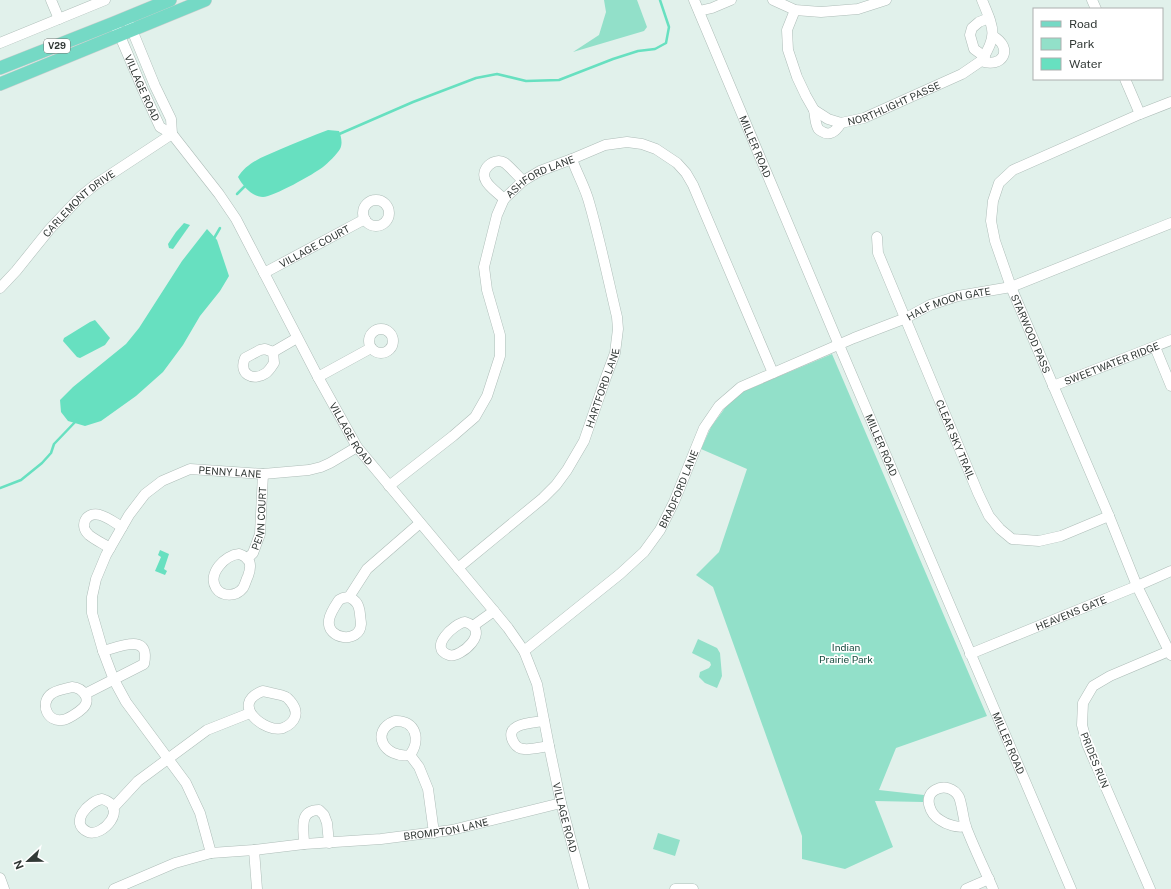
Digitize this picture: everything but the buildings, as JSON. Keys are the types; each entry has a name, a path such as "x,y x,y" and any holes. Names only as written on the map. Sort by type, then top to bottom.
{"main road":[{"name":"V29","path":"0,84 123,27 170,0"},
{"name":"V29","path":"0,68 205,0"}],"street":[{"path":"51,0 59,19"},
{"path":"0,43 105,0"},
{"name":"MILLER ROAD","path":"694,0 970,654 1071,889"},
{"path":"699,11 712,8 731,0"},
{"path":"773,0 795,10 821,12 858,9 886,0"},
{"path":"982,0 993,31 991,45 983,59"},
{"name":"NORTHLIGHT PASSE","path":"795,10 787,30 788,50 806,96 814,110 828,120 841,123 864,118 962,74 983,59"},
{"path":"989,18 979,22 972,28 970,35 974,49 987,63 999,61 1004,56 1003,43 993,36"},
{"name":"VILLAGE ROAD","path":"123,27 143,90 160,126 172,134 219,194 236,219 297,338 357,447 508,628 524,651 537,684 561,803 584,889"},
{"path":"1125,80 1140,114"},
{"name":"STARWOOD PASS","path":"1170,653 1137,586 1109,516 1011,287 995,241 991,221 993,201 999,183 1014,170 1140,114 1171,102"},
{"path":"814,110 818,129 822,132 828,134 833,132 837,130 841,123"},
{"name":"CARLEMONT DRIVE","path":"0,288 16,271 49,230 80,197 96,184 172,134"},
{"name":"ASHFORD LANE","path":"389,486 475,417 487,396 500,356 500,335 487,290 484,267 497,215 504,199 523,181 540,171 605,145 627,142 642,144 656,149 677,162 686,173 693,185 773,373"},
{"name":"HARTFORD LANE","path":"458,568 543,498 556,485 567,470 584,441 615,353 618,329 617,317 589,200 572,159"},
{"path":"504,199 486,181 484,174 487,167 491,163 496,161 504,162 523,181"},
{"name":"VILLAGE COURT","path":"264,273 365,220"},
{"name":"HALF MOON GATE","path":"839,345 906,318 930,305 958,296 1011,287 1171,223"},
{"name":"CLEAR SKY TRAIL","path":"877,237 878,253 989,516 1000,529 1012,539 1039,541 1061,536 1109,516"},
{"path":"273,352 297,338"},
{"name":"SWEETWATER RIDGE","path":"1053,386 1171,340"},
{"name":"BRADFORD LANE","path":"524,651 620,574 644,552 660,530 674,502 704,428 719,406 741,387 839,345"},
{"path":"1155,347 1171,386"},
{"path":"318,377 371,348"},
{"name":"PENNY LANE","path":"211,853 200,813 186,783 126,702 114,680 103,651 92,613 92,597 96,579 110,548 129,515 145,494 162,481 190,469 263,474 309,470 330,463 357,447"},
{"name":"PENN COURT","path":"247,559 253,553 260,534 263,474"},
{"path":"110,548 88,534 84,528 84,521 88,516 93,514 101,515 122,527"},
{"path":"349,598 360,578 367,569 420,524"},
{"name":"HEAVENS GATE","path":"970,654 1171,571"},
{"path":"473,626 494,611"},
{"path":"85,694 144,664 145,657 143,650 139,645 133,643 103,651"},
{"name":"PRIDES RUN","path":"1150,889 1087,744 1082,725 1083,703 1093,686 1099,682 1110,676 1170,653"},
{"path":"263,691 287,697 294,706 296,712 295,717 288,726 279,729 273,729 258,721 250,713 249,702 252,697 263,691"},
{"path":"113,808 138,781 207,730 250,713"},
{"path":"544,721 521,724 516,727 512,731 512,741 516,746 524,750 549,746"},
{"path":"410,755 419,767 428,789 434,833"},
{"name":"BROMPTON LANE","path":"114,889 126,887 175,863 211,853 434,833 452,830 561,803"},
{"path":"304,844 304,820 306,813 313,810 319,810 324,815 327,823 329,843"},
{"path":"966,826 991,884 966,889"},
{"path":"254,850 257,889"},
{"path":"0,878 4,889"},
{"path":"675,889 693,889"}],"green space":[{"path":"604,0 637,0 647,27 644,31 573,52 599,35 606,12"},
{"name":"Indian Prairie Park","path":"832,354 987,716 896,748 879,790 924,795 923,802 875,801 893,847 845,869 802,859 802,836 713,587 696,575 719,552 747,469 701,449 711,427 725,408 742,392"},
{"path":"698,639 717,648 720,653 722,676 717,688 705,683 699,677 700,672 709,668 711,665 710,662 692,653"},
{"path":"658,833 680,840 675,856 653,849"}],"water":[{"path":"328,130 339,131 342,142 341,147 323,167 311,175 293,185 263,197 255,195 242,184 238,177 251,163"},
{"path":"184,223 190,225 173,249 169,248 168,244"},
{"path":"207,229 217,240 229,276 220,291 200,316 183,345 163,372 136,396 101,421 85,426 68,421 61,412 60,400 73,387 126,344 139,328 182,261"},
{"path":"95,320 110,338 105,345 80,358 77,357 63,341 64,338"},
{"path":"160,550 169,554 164,569 167,571 165,575 155,571 161,557 158,555"}],"waterway":[{"path":"337,135 413,102 476,78 497,74 526,81 559,80 613,59 638,51 655,49 666,43 669,27 660,0"},
{"path":"237,194 247,184"},
{"path":"213,240 220,228"},
{"path":"0,488 21,480 42,463 51,453 54,444 77,420"}]}
